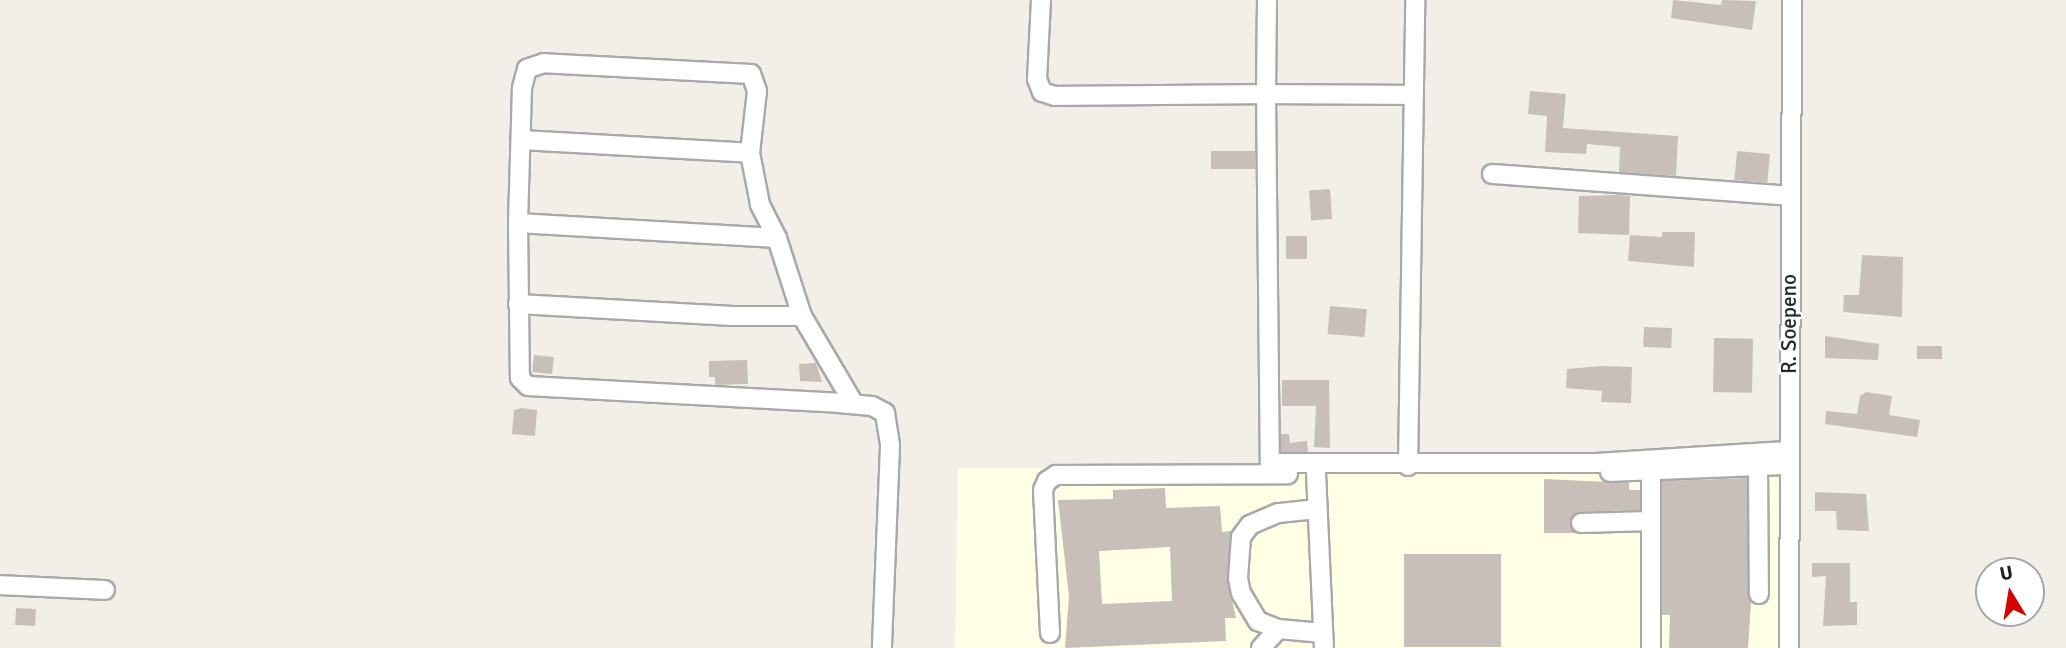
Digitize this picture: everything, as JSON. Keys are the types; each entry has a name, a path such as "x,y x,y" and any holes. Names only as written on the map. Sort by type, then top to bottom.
{"street":[{"path":"1041,0 1037,79 1046,94 1414,95"},
{"path":"1268,0 1268,460 1275,465 1408,466 1788,458"},
{"path":"1408,466 1415,0"},
{"name":"R. Soepeno","path":"1789,648 1792,0"},
{"path":"854,404 802,316 777,238 757,195 750,153 757,91 751,74 534,64 527,69 522,88 520,140 517,367 528,386 854,404 885,413 890,423 882,648"},
{"path":"520,140 750,153"},
{"path":"1492,174 1790,196"},
{"path":"519,223 777,238"},
{"path":"518,304 733,316 802,316"},
{"path":"1050,633 1043,490 1047,481 1056,475 1651,469 1758,465 1788,458"},
{"path":"1758,465 1759,594"},
{"path":"1651,469 1651,648"},
{"path":"1316,473 1324,641 1258,621 1241,593 1241,537 1263,517 1317,509"},
{"path":"1581,523 1651,521"},
{"path":"0,585 105,590"},
{"path":"1261,648 1278,629"}],"shaded area":[{"path":"1779,461 1778,648 955,648 958,468 1352,470"}],"building":[{"path":"1673,0 1721,5 1722,0 1756,1 1752,30 1671,18"},
{"path":"1530,91 1566,94 1563,128 1678,136 1676,176 1619,172 1620,147 1587,144 1586,154 1545,152 1547,116 1528,114"},
{"path":"1211,151 1255,151 1255,169 1211,169"},
{"path":"1737,151 1770,154 1767,183 1734,180"},
{"path":"1330,189 1332,219 1311,220 1309,190"},
{"path":"1579,196 1630,196 1629,235 1578,233"},
{"path":"1662,232 1695,232 1694,267 1628,261 1630,235 1662,237"},
{"path":"1286,236 1307,236 1307,259 1286,259"},
{"path":"1862,255 1903,257 1902,317 1843,312 1844,295 1859,295"},
{"path":"1330,306 1367,309 1364,337 1328,334"},
{"path":"1644,327 1672,328 1671,348 1643,347"},
{"path":"1825,336 1879,344 1878,360 1825,358"},
{"path":"1714,338 1753,339 1752,393 1713,392"},
{"path":"1917,346 1942,346 1942,359 1917,359"},
{"path":"534,355 554,357 552,374 532,372"},
{"path":"747,360 748,384 715,385 715,377 709,377 709,361"},
{"path":"816,363 822,382 800,381 799,364"},
{"path":"1632,367 1631,403 1601,402 1602,391 1566,388 1567,369"},
{"path":"1282,380 1329,380 1330,448 1314,447 1316,406 1282,406"},
{"path":"1866,392 1892,396 1889,415 1920,420 1917,437 1825,424 1826,411 1857,414 1860,396"},
{"path":"514,410 537,410 535,436 512,434"},
{"path":"1281,434 1289,434 1290,443 1307,441 1308,452 1281,452"},
{"path":"1747,478 1751,602 1748,648 1669,648 1670,615 1662,615 1662,481"},
{"path":"1544,479 1629,483 1629,490 1640,490 1640,510 1580,512 1570,523 1575,533 1544,533"},
{"path":"1165,488 1166,508 1220,506 1222,532 1231,531 1227,578 1236,618 1225,618 1226,641 1065,648 1069,596 1058,500 1113,499 1113,490","holes":["1170,547 1172,601 1102,604 1099,551"]},
{"path":"1815,492 1866,494 1869,531 1837,530 1836,511 1815,511"},
{"path":"1404,554 1501,554 1501,647 1404,647"},
{"path":"1812,563 1850,563 1850,602 1857,602 1857,625 1823,626 1826,576 1812,577"},
{"path":"16,608 36,609 35,626 15,625"}]}
